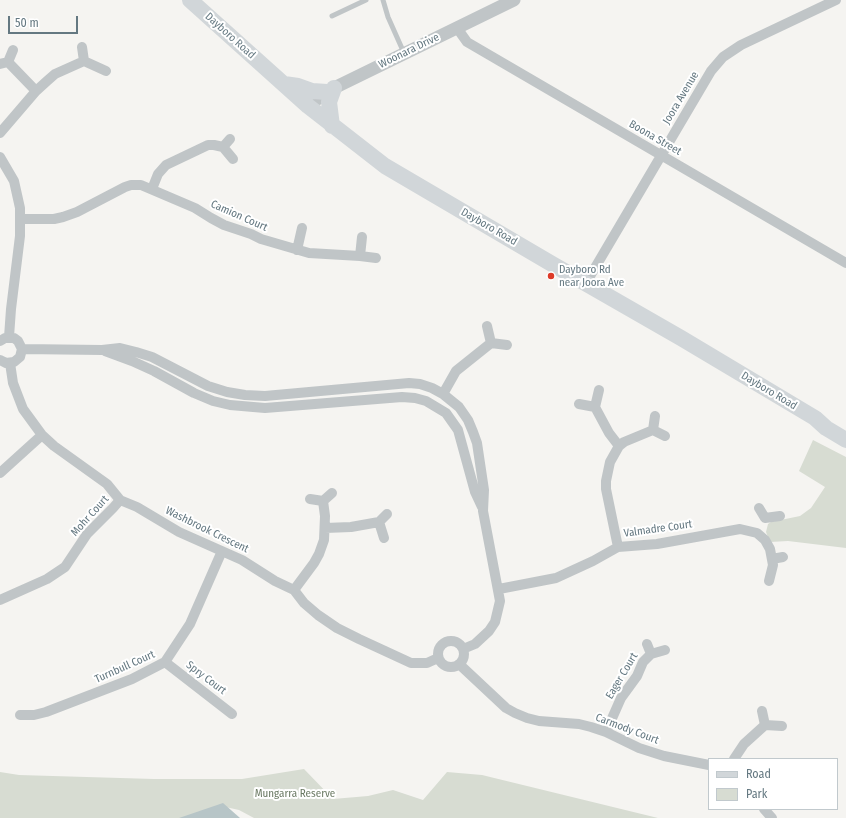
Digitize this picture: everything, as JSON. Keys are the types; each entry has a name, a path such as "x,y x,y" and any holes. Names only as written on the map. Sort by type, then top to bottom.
{"main road":[{"name":"Dayboro Road","path":"190,0 308,106 385,166 815,418 826,428 846,440"},
{"path":"283,84 298,86 312,91 330,90 329,102 332,126"},
{"name":"Dayboro Road","path":"815,418 829,422 846,430"}],"street":[{"name":"Woonara Drive","path":"308,106 330,90 514,0"},
{"name":"Joora Avenue","path":"586,283 711,71 722,57 741,46 836,0"},
{"name":"Boona Street","path":"457,28 467,42 846,263"},
{"path":"82,47 84,61"},
{"path":"13,50 4,63 36,91"},
{"path":"0,133 36,91 55,74 84,61 106,71"},
{"path":"223,148 230,138"},
{"path":"152,188 158,174 166,165 208,145 223,148 233,159"},
{"path":"0,157 14,181 19,201 21,219 11,309 5,339 18,341 22,349 20,357 14,362 6,363 0,360"},
{"name":"Camion Court","path":"21,219 54,219 63,217 132,185 141,185 152,188 195,208 224,225 296,250 317,254 376,258"},
{"path":"296,250 302,228"},
{"path":"360,256 362,237"},
{"path":"488,326 491,343"},
{"path":"443,394 456,371 491,343 507,345"},
{"path":"22,349 102,350 120,348 152,357 208,386 227,392 246,395 265,396 409,382 426,386 443,394 459,407 468,420 473,432 484,490 484,511 500,601 494,622 489,631 478,641 463,649"},
{"path":"102,350 132,361 207,398 230,405 265,408 402,397 426,401 446,413 458,430 475,492 484,511"},
{"name":"Washbrook Crescent","path":"10,363 13,384 23,409 42,435 54,446 107,484 120,500 137,507 179,532 242,560 275,581 294,590 318,615 336,628 411,663 427,663 438,658"},
{"path":"599,390 595,407 608,433 619,446"},
{"path":"579,404 595,407"},
{"path":"653,430 655,416"},
{"path":"618,547 606,489 610,462 619,446 624,442 653,430 665,436"},
{"path":"0,473 42,435"},
{"path":"323,501 332,493"},
{"path":"310,499 323,501"},
{"name":"Mohr Court","path":"0,600 47,579 65,567 87,534 120,500"},
{"path":"294,590 319,554 324,540 325,528 323,501"},
{"path":"759,508 765,518"},
{"path":"325,528 379,522 387,514"},
{"path":"765,518 780,516"},
{"path":"765,518 757,533 765,540 770,549 772,571 769,581"},
{"path":"379,522 384,538"},
{"name":"Valmadre Court","path":"499,589 556,578 593,561 618,547 657,544 734,529 757,533"},
{"name":"Turnbull Court","path":"20,715 34,715 46,712 132,679 165,662 190,624 222,551"},
{"path":"772,559 783,558"},
{"path":"448,641 457,642 463,649 464,657 459,664 451,667 444,664 438,658 438,649 441,645 448,641"},
{"name":"Eager Court","path":"647,644 651,654"},
{"name":"Eager Court","path":"606,732 621,698 637,676 643,662 651,654 665,650"},
{"name":"Spry Court","path":"165,662 232,714"},
{"name":"Carmody Court","path":"459,664 506,708 527,718 539,721 579,724 606,732 639,748 664,756 708,765"},
{"path":"762,711 765,725"},
{"path":"735,758 744,744 765,725 782,726"},
{"path":"765,810 772,818"}],"lane":[{"path":"332,16 366,0"},
{"path":"383,0 388,17 404,53"}],"green space":[{"path":"813,440 846,457 846,548 788,541 770,542 766,532 768,524 771,522 800,516 811,508 825,487 799,471"},
{"name":"Mungarra Reserve","path":"304,769 333,799 368,796 393,790 423,800 447,772 482,775 658,818 254,818 239,810 221,806 187,818 0,818 0,772 19,775 154,779 242,779"}],"shaded area":[{"path":"223,803 240,818 179,818"}],"place":[{"name":"Dayboro Rd near Joora Ave","path":"551,276"}]}
